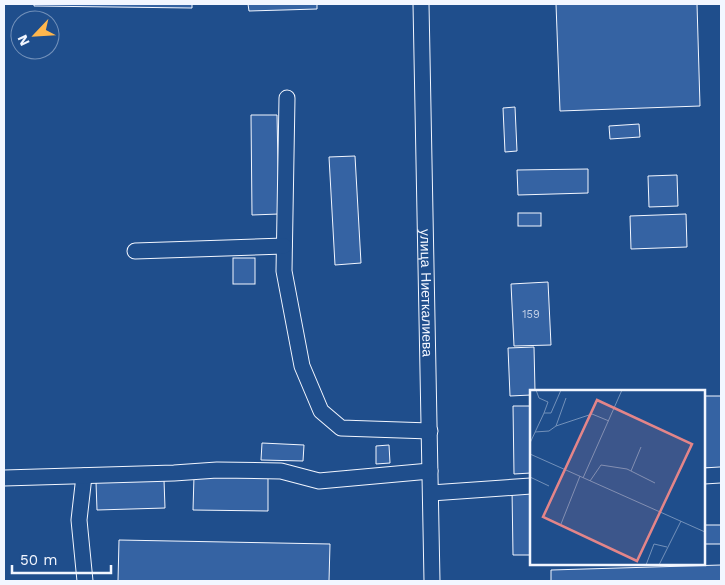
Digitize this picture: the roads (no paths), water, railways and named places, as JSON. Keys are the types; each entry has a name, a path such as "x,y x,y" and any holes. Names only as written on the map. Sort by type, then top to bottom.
{"street":[{"name":"улица Ниеткалиева","path":"421,4 432,581"},
{"path":"287,98 284,271 302,366 321,411 341,428 430,431"},
{"path":"135,251 284,246"},
{"path":"4,478 226,470 281,471 319,481 430,472"},
{"path":"705,476 720,474"},
{"path":"84,476 79,520 85,581"},
{"path":"431,493 530,486"}]}
